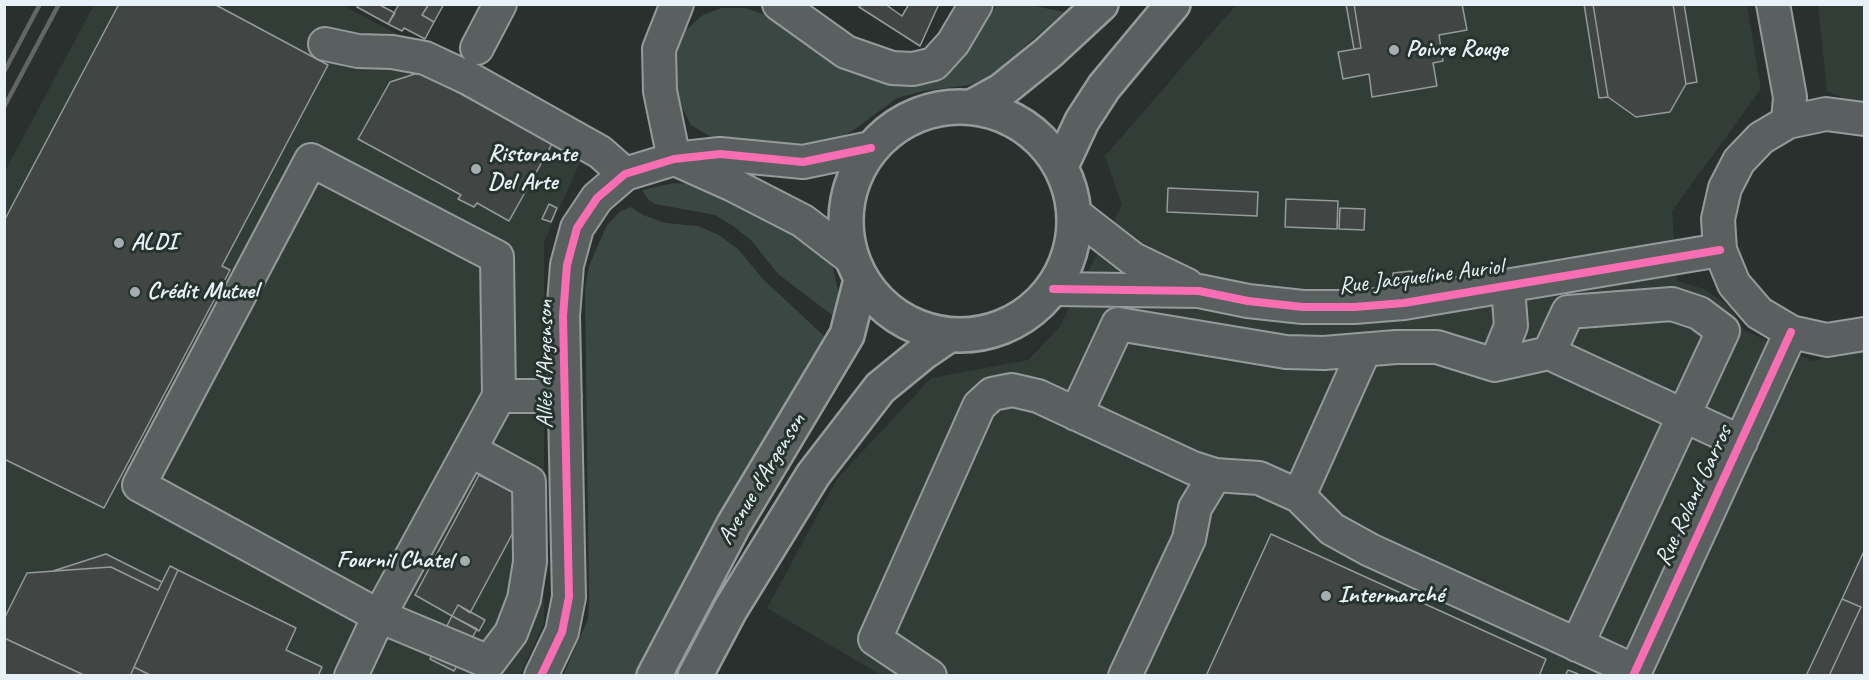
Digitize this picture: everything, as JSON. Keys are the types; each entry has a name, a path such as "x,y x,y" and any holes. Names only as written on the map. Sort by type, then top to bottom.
{"main road":[{"path":"972,107 1001,91 1048,53 1101,4"},
{"path":"1061,166 1082,121 1104,87 1173,4"},
{"path":"944,107 972,107 1008,116 1038,137 1061,166 1071,189 1075,214 1070,254 1053,289 1032,310 1007,326 979,334 949,335 915,327 884,307 856,269 845,220 852,182 871,148 892,128 916,114 944,107"},
{"name":"Avenue d'Argenson","path":"654,675 733,526 847,335 856,269"},
{"name":"Avenue d'Argenson","path":"695,675 730,610 813,475 880,388 949,335"}],"street":[{"path":"477,48 500,4"},
{"path":"677,4 659,49 660,91 674,159 733,185 803,221 856,269"},
{"path":"779,4 846,52 892,68 913,69 934,64 953,43 976,4"},
{"path":"1773,4 1790,97 1788,122"},
{"path":"325,44 358,51 392,52 425,58 470,79 600,152 625,174"},
{"path":"1864,119 1826,114 1788,122 1761,138 1739,161 1725,188 1719,219 1720,250 1734,284 1759,313 1791,332 1827,340 1864,334"},
{"name":"Allée d’Argenson","path":"541,675 562,632 569,597 563,316 569,256 577,228 597,198 625,174 674,159 720,154 803,162 871,148"},
{"path":"356,674 379,616 499,396 497,257 311,160 139,485 379,616 489,662 511,633 524,599 530,562 529,482 470,450"},
{"name":"Rue Jacqueline Auriol","path":"1075,214 1133,259 1198,291"},
{"name":"Rue Jacqueline Auriol","path":"1053,289 1198,291 1248,302 1303,307 1354,307 1404,303 1508,287 1720,250"},
{"path":"1495,365 1511,326 1508,287"},
{"path":"1549,353 1568,312 1672,304 1699,312 1723,331 1577,645"},
{"path":"1076,414 1118,324 1286,352 1437,347 1495,365 1549,353 1741,442"},
{"name":"Rue Roland Garros","path":"1634,673 1791,332"},
{"path":"1299,496 1364,351"},
{"path":"930,675 874,639 980,406 993,394 1012,390 1038,396 1215,475 1259,478 1299,496 1332,529 1370,550 1634,673"},
{"path":"499,396 566,396"},
{"path":"1125,675 1189,539 1195,508 1215,475"}],"shaded area":[{"path":"94,5 342,5 593,134 544,242 544,623 520,675 5,675 4,173"},
{"path":"997,5 1030,5 1064,12 990,77 970,85 923,91 897,98 851,132 830,142 802,146 711,137 691,125 677,98 671,77 675,49 687,29 703,15 722,8 745,8 766,15 859,75 886,81 952,66"},
{"path":"1236,5 1747,5 1761,89 1672,211 1677,281 1704,289 1728,305 1744,330 1813,361 1864,347 1864,675 881,675 767,608 837,479 931,378 1028,360 1059,328 1122,205 1105,156"},
{"path":"1818,5 1864,5 1864,107 1827,91"},
{"path":"674,183 692,184 795,227 824,251 833,268 840,300 836,318 778,274 752,241 733,226 715,215 655,204 642,190"},
{"path":"631,207 643,215 665,223 698,226 719,235 738,249 763,279 824,336 690,567 637,675 563,676 588,619 589,603 585,290 589,266 607,225 621,211"}],"building":[{"name":"ALDI","path":"119,4 214,4 328,65 222,266 230,270 104,508 4,459 4,221"},
{"path":"359,4 378,4 395,13 388,24 357,7"},
{"path":"399,4 429,4 422,15 434,22 425,39 404,28 402,31 388,24"},
{"path":"429,4 444,4 434,22 422,15"},
{"path":"861,4 885,4 902,16 909,4 939,4 920,46 859,7"},
{"path":"1346,4 1354,4 1361,48 1354,49"},
{"name":"Poivre Rouge","path":"1354,4 1462,4 1467,30 1439,35 1443,61 1433,63 1437,86 1372,97 1369,74 1343,79 1338,52 1361,48"},
{"path":"1584,4 1593,4 1608,97 1599,98"},
{"path":"1593,4 1673,4 1686,84 1670,112 1636,117 1608,97"},
{"path":"1673,4 1684,4 1697,82 1686,84"},
{"name":"Ristorante Del Arte","path":"421,72 552,144 509,221 477,203 474,207 458,199 461,195 358,139 390,82"},
{"path":"1168,188 1258,192 1257,216 1167,212"},
{"path":"1286,199 1338,201 1337,229 1285,227"},
{"path":"549,204 557,208 551,222 542,219"},
{"path":"1340,208 1365,209 1364,230 1339,229"},
{"path":"1412,271 1412,280 1393,281 1393,273"},
{"name":"Fournil Chatel","path":"479,475 515,493 516,527 470,613 458,605 452,616 415,595"},
{"name":"Intermarché","path":"1271,534 1546,659 1539,676 1206,676"},
{"path":"1864,551 1864,676 1829,676 1861,607 1842,599"},
{"path":"106,554 162,582 158,590 111,567 53,571"},
{"path":"170,566 178,570 130,676 86,676 4,638 4,619 27,573 111,567 158,590"},
{"path":"178,570 296,628 286,650 322,667 318,676 152,676 134,667"},
{"path":"1842,599 1861,607 1829,676 1806,676"},
{"path":"458,605 485,620 479,631 452,616"},
{"path":"452,616 477,629 454,671 430,659"},
{"path":"4,638 86,676 4,676"},
{"path":"134,667 152,676 130,676"},
{"path":"1568,670 1578,674 1577,676 1565,676"}],"railway":[{"path":"4,72 40,4"},
{"path":"4,107 59,4"}],"cycle path":[{"path":"541,676 562,632 569,597 563,316 567,265 577,228 597,198 625,174 674,159 720,154 803,162 871,148"},
{"path":"1053,289 1199,291 1248,301 1303,307 1354,307 1404,303 1720,250"},
{"path":"1633,676 1791,332"}],"place":[{"name":"Poivre Rouge","path":"1394,50"},
{"name":"Ristorante Del Arte","path":"476,169"},
{"name":"ALDI","path":"119,243"},
{"name":"Crédit Mutuel","path":"135,292"},
{"name":"Fournil Chatel","path":"465,561"},
{"name":"Intermarché","path":"1326,596"}]}
